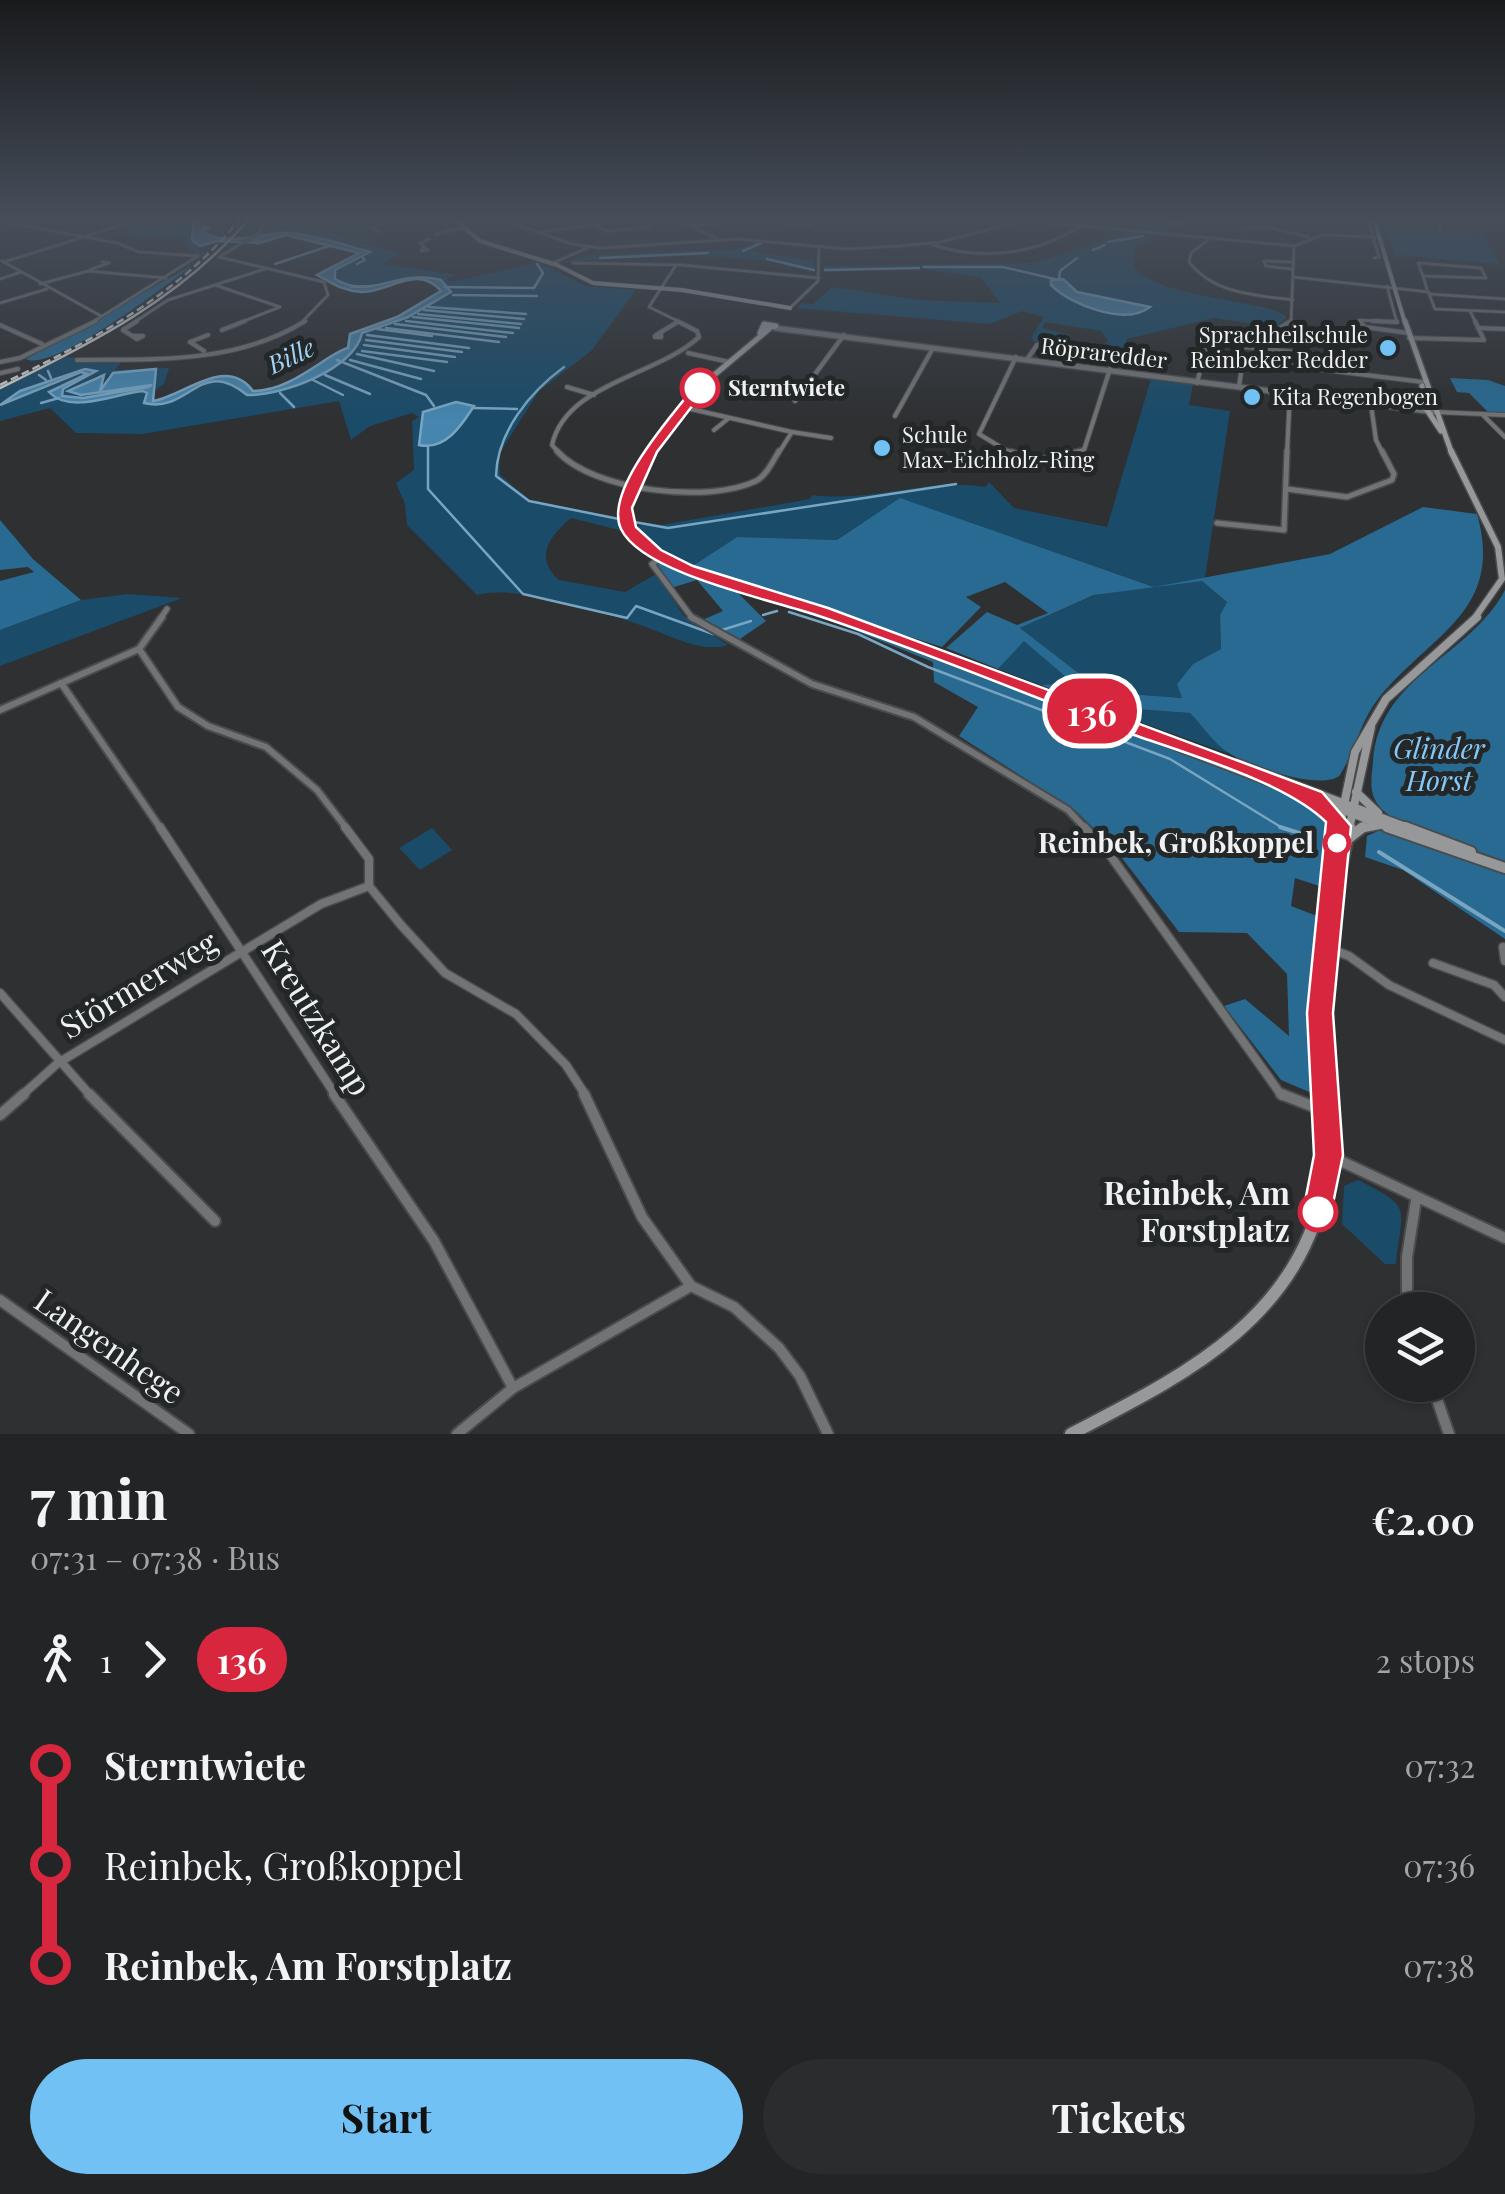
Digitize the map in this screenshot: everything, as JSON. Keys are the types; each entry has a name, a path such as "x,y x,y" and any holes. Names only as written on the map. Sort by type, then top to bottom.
{"main road":[{"path":"616,286 675,289 782,309 771,326 682,407 632,484 626,523 662,557 687,570 822,611 1505,867"},
{"path":"1071,1434 1168,1384 1233,1340 1258,1317 1295,1264 1312,1230 1328,1155 1320,1013 1334,905 1348,839 1348,808 1358,743 1400,682 1492,601 1502,564 1448,439 1430,412 1409,335 1390,286"},
{"path":"1317,796 1352,789"},
{"path":"1352,789 1388,823"},
{"path":"1317,796 1340,826"},
{"path":"1334,905 1331,884 1340,826 1348,808"},
{"path":"1348,839 1361,828 1388,823"}],"street":[{"path":"43,286 102,316"},
{"path":"0,362 102,316 154,286"},
{"path":"134,336 124,330 168,300 211,286"},
{"path":"217,286 280,306 234,325"},
{"path":"89,359 134,360 210,353 300,328 328,295 327,286"},
{"path":"782,309 811,286"},
{"path":"1225,286 1293,300"},
{"path":"1197,382 1204,344 1285,326 1292,318 1293,286"},
{"path":"1400,332 1390,286 1505,299"},
{"path":"1426,286 1435,309 1505,312"},
{"path":"659,288 650,308 699,334 688,353 595,396 554,428 554,449 577,469 632,484 684,490 748,486 768,472 792,432"},
{"path":"0,303 48,289"},
{"path":"1397,322 1359,320 1365,328 1484,340 1470,311"},
{"path":"661,332 677,322"},
{"path":"0,326 44,344"},
{"name":"Röpraredder","path":"771,326 1430,412"},
{"path":"1478,328 1505,329"},
{"path":"208,335 190,342 210,353"},
{"path":"796,402 844,336"},
{"name":"Röpraredder","path":"844,336 1110,370"},
{"path":"1220,338 1238,345 1331,355"},
{"path":"1028,358 1037,345 1046,344"},
{"path":"895,416 933,348"},
{"path":"688,353 729,362"},
{"path":"1015,358 979,432 991,446 1057,459 1082,453 1110,370"},
{"path":"1239,386 1243,360 1422,382"},
{"path":"0,374 18,369"},
{"name":"Röpraredder","path":"1197,382 1430,412"},
{"path":"567,387 595,396"},
{"path":"1216,523 1282,531 1290,394"},
{"path":"1287,488 1346,498 1392,480 1392,471 1376,440 1372,406"},
{"path":"682,407 830,438"},
{"path":"1430,412 1505,415"},
{"path":"1482,414 1505,437"},
{"path":"714,430 730,418"},
{"path":"1008,463 1012,452"},
{"path":"662,557 652,564 678,604 695,621 812,684 914,717 1068,810 1110,855 1283,1096 1328,1112"},
{"path":"0,710 138,648 167,609"},
{"path":"138,648 178,707 208,726 266,746 317,790 368,859 369,886 445,973 517,1014 566,1065 586,1097 642,1216 691,1286 734,1307 779,1348 800,1376 828,1434"},
{"name":"Kreutzkamp","path":"60,683 245,950 354,1126 435,1243 514,1388"},
{"name":"Störmerweg","path":"0,1115 58,1063 321,904 369,886"},
{"path":"1504,947 1505,961"},
{"path":"1328,948 1349,956 1389,985 1505,1040"},
{"path":"1433,963 1494,985 1505,997"},
{"path":"0,993 58,1063 214,1221"},
{"path":"1328,1155 1416,1200 1505,1238"},
{"path":"1407,1292 1407,1256 1416,1200"},
{"path":"457,1434 514,1388 691,1286"},
{"name":"Langenhege","path":"0,1300 188,1434"},
{"path":"1438,1402 1449,1434"}],"shaded area":[{"path":"338,286 361,287 387,286 361,292"},
{"path":"435,286 446,286 451,292 408,317 362,333 346,358 332,369 279,391 247,395 217,381 160,404 144,403 147,393 143,391 81,402 58,399 49,392 87,374 81,372 0,405 20,391 85,369 96,371 63,389 62,396 83,398 148,387 152,385 81,395 68,391 104,375 100,391 113,373 156,369 153,401 218,377 230,376 253,391 267,390 295,379 348,348 350,334 397,317 441,291"},
{"path":"446,286 586,286 636,290 591,351 539,391 499,454 500,475 530,500 619,518 619,530 571,518 563,525 551,539 546,555 559,580 625,592 656,574 684,616 728,645 697,645 538,597 515,593 477,595 407,525 405,504 396,483 414,470 412,421 419,417 412,413 370,426 351,440 339,401 142,434 76,433 50,408 0,421 0,405 81,372 87,373 51,391 67,402 143,391 148,393 144,401 166,403 219,379 251,396 278,391 351,354 362,333 408,317 451,292"},
{"path":"988,286 1166,286 1258,306 1287,317 1276,327 1214,318 1127,339 1121,356 1124,367 1090,364 1093,353 1108,341 1101,331 1045,322 1042,328 1069,335 1063,344 1036,343 1031,338 1044,317 1022,311 990,324 797,308 802,303 813,304 832,287 919,300 1000,303"},
{"path":"1052,286 1070,286 1077,292 1150,307 1113,314 1085,306"},
{"path":"66,357 121,362 115,370 169,368 164,384 155,390 156,369 108,375 100,391 104,378 98,375 69,391 81,395 152,385 148,388 83,398 62,396 60,391 94,369 85,369 0,402 0,389"},
{"path":"1151,379 1193,384 1189,405 1230,411 1205,578 1191,581 1202,581 1227,602 1220,615 1221,649 1193,664 1177,684 1183,698 1103,692 1020,628 1095,595 1152,586 900,499 837,540 737,537 691,567 650,544 634,526 645,525 631,520 661,525 810,499 812,495 856,496 943,485 985,487 989,482 1014,508 1107,527"},
{"path":"456,402 474,406 459,427 437,444 419,445 423,412"},
{"path":"128,594 182,598 0,666 0,630 81,600"},
{"path":"1024,640 1074,683 1041,685 998,669"},
{"path":"1095,706 1190,713 1229,754"},
{"path":"432,828 452,850 420,870 399,848"},
{"path":"1358,1180 1388,1197 1400,1211 1396,1264 1385,1264 1342,1224 1344,1186"}],"green space":[{"path":"155,286 165,286 60,353 40,360 26,359"},
{"path":"1450,378 1488,380 1505,386 1505,414 1489,413 1469,393 1457,392"},
{"path":"900,498 1154,587 1330,554 1423,507 1477,514 1483,547 1481,575 1458,619 1378,699 1340,775 1318,781 1268,770 1229,753 1190,713 1095,706 1041,685 1073,683 1024,641 998,669 946,648 987,612 1017,625 1048,613 1005,582 966,597 981,607 942,647 691,567 737,537 837,540","holes":["1202,581 1227,602 1220,615 1221,649 1193,664 1177,684 1182,698 1103,692 1020,628 1094,595"]},
{"path":"0,520 33,559 81,600 0,630 0,581 34,572 28,567 0,570"},
{"path":"661,561 821,614 1205,760 1325,811 1322,887 1295,878 1291,906 1317,916 1311,1040 1314,1094 1281,1080 1224,1006 1245,999 1289,1036 1287,974 1247,933 1179,932 1118,853 1076,811 959,736 978,707 934,682 933,662 839,624 737,592 766,621 737,641 700,621 723,611 697,580 671,588 656,564"},
{"name":"Glinder Horst","path":"1505,590 1505,862 1434,838 1397,820 1375,800 1371,781 1379,733 1391,708 1408,687 1470,633"},
{"path":"1395,831 1505,872 1505,939 1403,870 1365,857 1367,836"}],"waterway":[{"name":"Bille","path":"351,287 372,286"},
{"path":"445,287 535,286"},
{"path":"453,295 537,296"},
{"path":"428,307 526,314"},
{"path":"424,310 524,319"},
{"path":"418,314 521,324"},
{"path":"413,317 519,328"},
{"path":"406,321 513,333"},
{"path":"395,324 506,337"},
{"path":"386,328 499,342"},
{"path":"377,329 432,336"},
{"path":"367,335 469,348"},
{"path":"366,340 462,352"},
{"path":"364,345 455,357"},
{"path":"362,351 447,362"},
{"path":"357,354 434,371"},
{"path":"337,360 426,395 434,406"},
{"path":"350,360 421,379"},
{"path":"564,367 539,388 518,414 502,444 496,476 529,501 619,519"},
{"path":"48,371 51,378"},
{"path":"39,375 46,380"},
{"path":"325,375 370,394"},
{"path":"313,380 343,395"},
{"path":"280,393 294,407"},
{"path":"41,403 59,398"},
{"path":"474,408 517,409"},
{"path":"428,447 428,489 523,594 627,618 636,606 713,634"},
{"path":"634,522 668,528 956,484"},
{"path":"763,615 777,611"},
{"path":"789,612 858,634 928,667 1170,759 1282,827"},
{"path":"722,630 751,621"},
{"path":"1282,827 1312,837"},
{"path":"1379,852 1505,931"}],"tram line":[{"path":"0,388 102,336 176,286"}],"railway":[{"path":"0,385 99,334 171,286"}],"bus line":[{"name":"136","path":"700,388 650,451 632,484 625,508 629,529 656,554 687,570 822,611 1204,754 1314,798 1334,816 1340,826 1320,1013 1328,1155 1318,1212"}],"place":[{"name":"Sprachheilschule Reinbeker Redder","path":"1388,348"},
{"name":"Sterntwiete","path":"700,388"},
{"name":"Kita Regenbogen","path":"1252,397"},
{"name":"Schule Max-Eichholz-Ring","path":"882,448"},
{"name":"Reinbek, Großkoppel","path":"1337,843"},
{"name":"Reinbek, Am Forstplatz","path":"1318,1212"}]}
